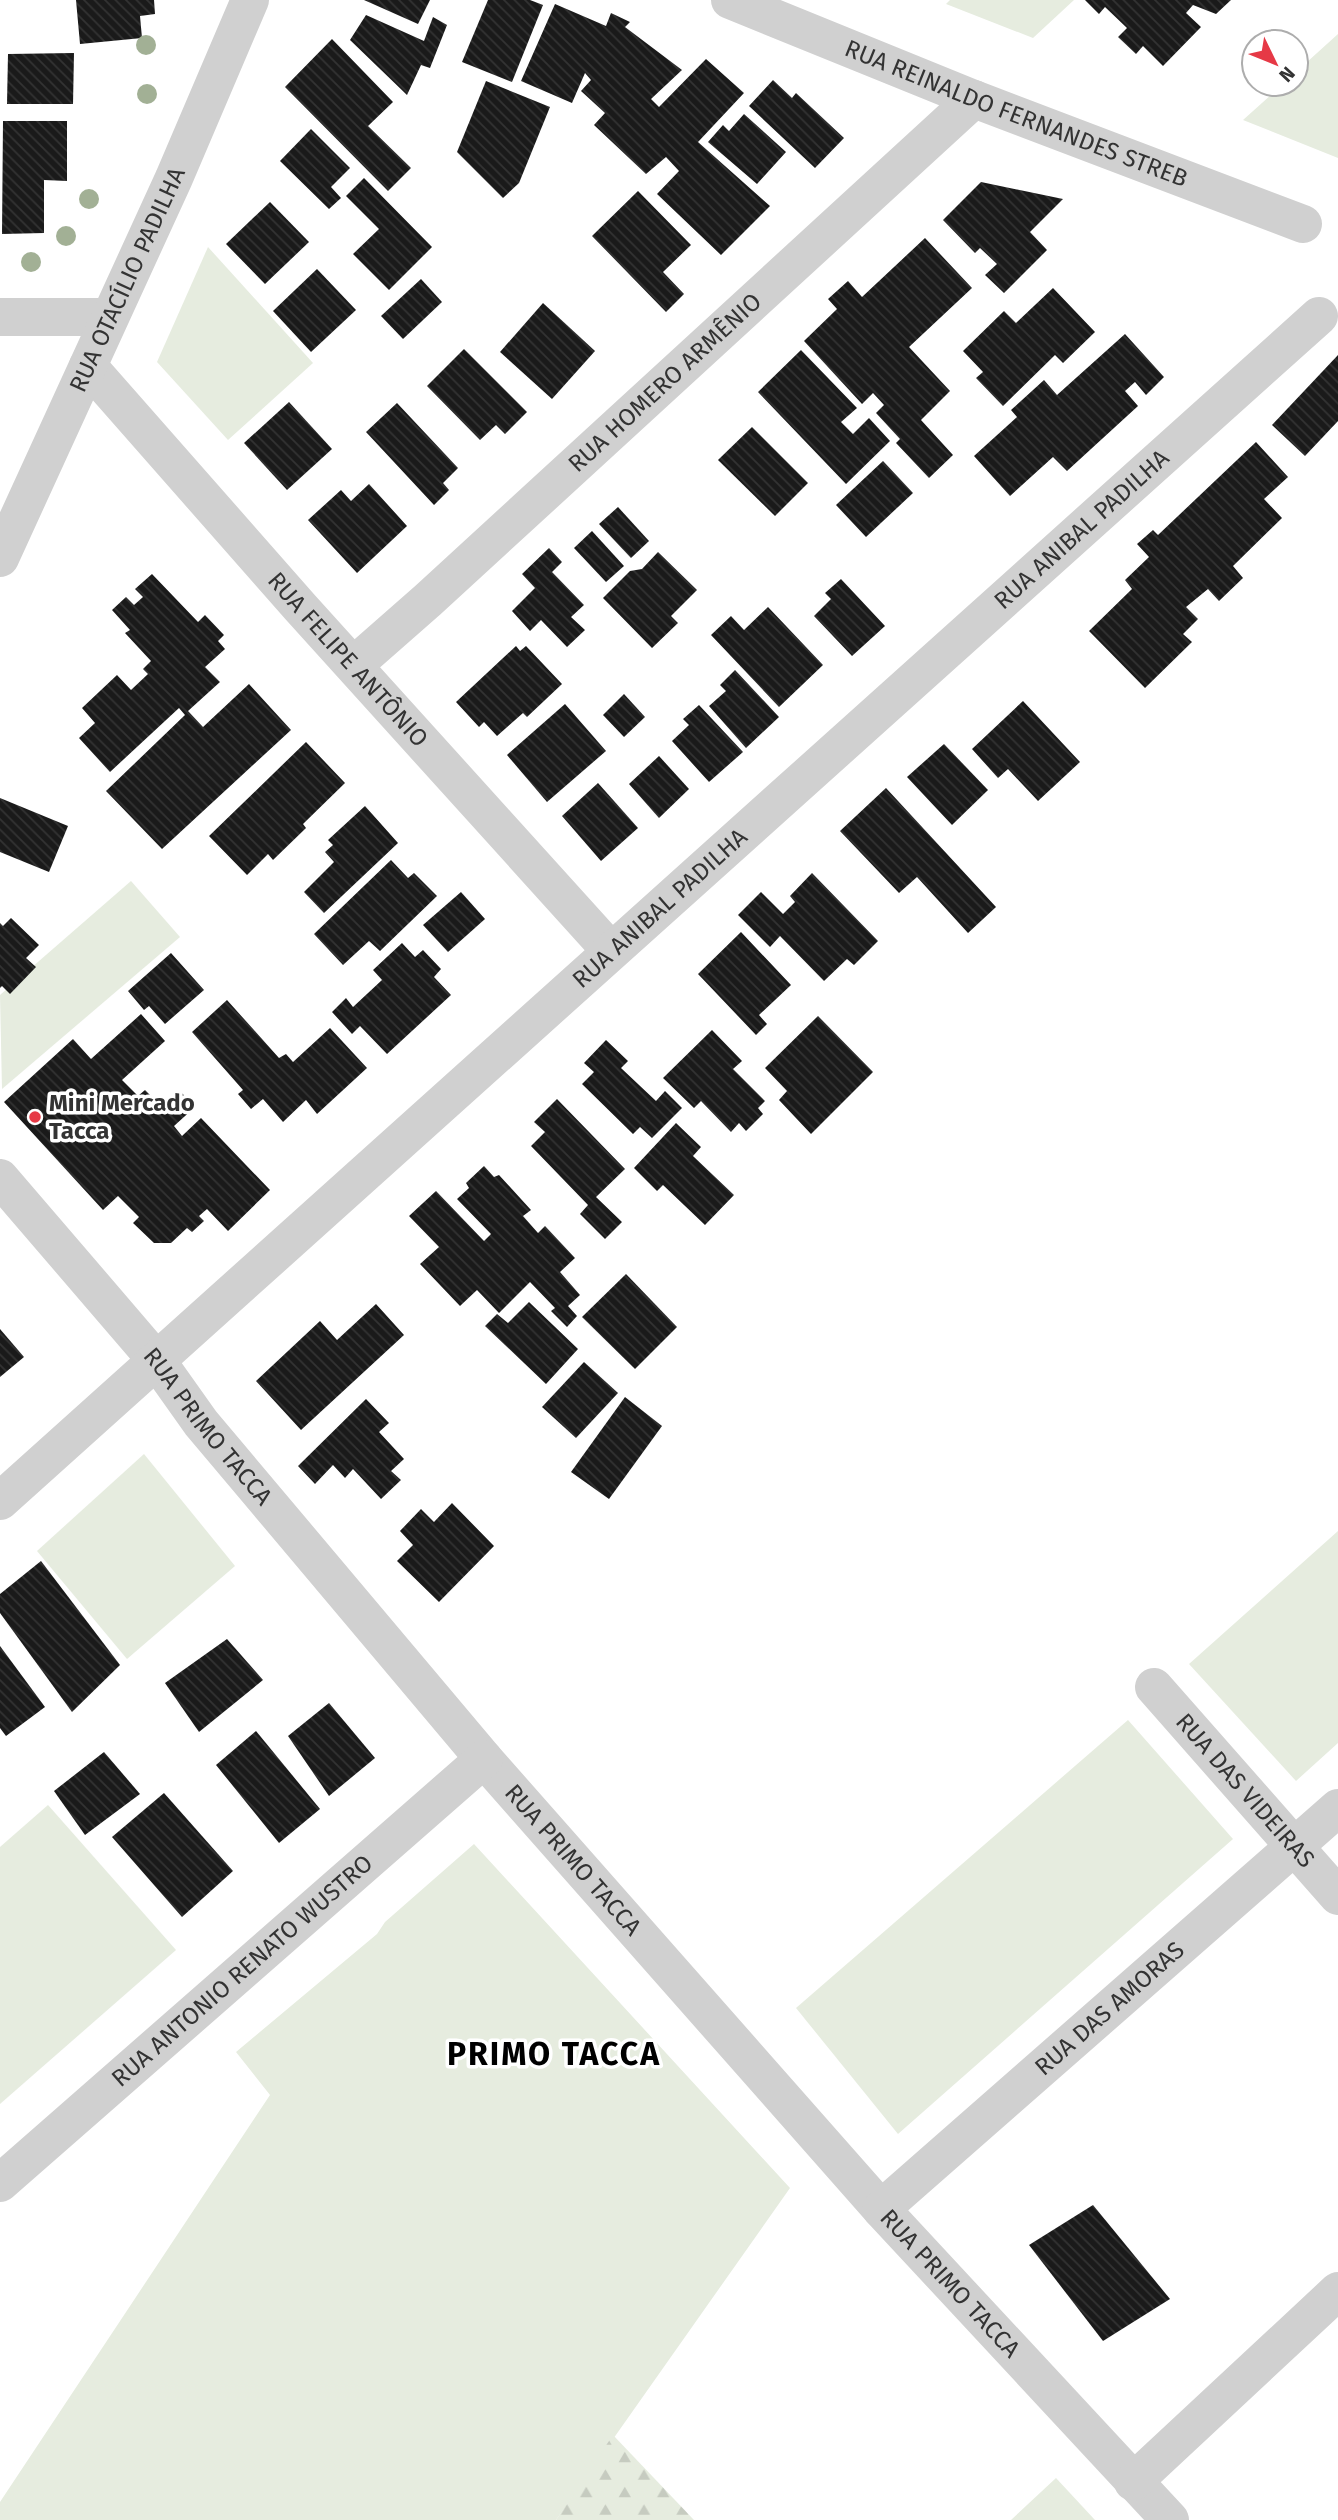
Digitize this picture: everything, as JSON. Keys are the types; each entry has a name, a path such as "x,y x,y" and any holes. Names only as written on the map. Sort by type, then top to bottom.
{"street":[{"name":"RUA OTACÍLIO PADILHA","path":"0,558 174,178 250,0"},
{"name":"RUA REINALDO FERNANDES STREB","path":"748,3 974,99 1303,224"},
{"name":"RUA HOMERO ARMÊNIO","path":"354,665 974,99"},
{"name":"RUA ANIBAL PADILHA","path":"0,1501 1319,316"},
{"path":"0,317 109,317"},
{"name":"RUA FELIPE ANTÔNIO","path":"88,366 611,951"},
{"name":"RUA PRIMO TACCA","path":"0,1178 157,1361 201,1423 484,1759 881,2209 1170,2520"},
{"name":"RUA DAS VIDEIRAS","path":"1154,1687 1338,1896"},
{"name":"RUA ANTONIO RENATO WUSTRO","path":"0,2183 484,1759"},
{"name":"RUA DAS AMORAS","path":"881,2209 1338,1808"},
{"path":"1133,2482 1338,2291"}],"green space":[{"path":"950,0 1074,0 1033,38 946,4"},
{"path":"1338,34 1338,158 1243,120 1267,98 1310,98 1310,59"},
{"path":"208,247 313,363 228,440 157,362"},
{"path":"131,881 180,937 2,1089 0,995"},
{"path":"144,1454 235,1566 127,1659 37,1551"},
{"path":"1338,1531 1338,1743 1296,1781 1189,1664"},
{"path":"1128,1720 1233,1839 898,2134 796,2008"},
{"path":"48,1805 176,1950 0,2104 0,1847"},
{"path":"474,1844 790,2188 556,2520 0,2520 0,2502 270,2095 236,2052 377,1934 385,1922"},
{"path":"613,2435 694,2520 556,2520"},
{"path":"1056,2478 1095,2520 1011,2520"}],"building":[{"path":"76,0 154,0 155,14 140,16 142,38 80,44"},
{"path":"364,0 430,0 418,24"},
{"path":"488,0 530,0 543,5 512,82 462,62"},
{"path":"1085,0 1231,0 1216,14 1193,5 1186,13 1201,27 1163,66 1143,46 1136,54 1118,37 1127,28 1105,7 1099,14"},
{"path":"555,4 606,26 611,13 630,22 625,27 682,70 651,99 659,107 706,59 744,93 698,142 770,206 721,255 657,194 679,171 666,157 646,174 594,125 605,113 581,91 591,80 585,73 572,103 521,81"},
{"path":"366,15 424,41 433,17 447,25 430,68 421,65 407,95 350,40"},
{"path":"332,39 393,102 368,126 411,168 388,191 285,87"},
{"path":"74,53 73,104 7,104 8,54"},
{"path":"773,80 792,98 796,93 844,138 815,168 749,106"},
{"path":"486,81 550,107 519,183 503,198 457,152"},
{"path":"744,114 786,152 757,184 708,142 723,125 729,131"},
{"path":"3,121 67,121 67,181 44,180 44,233 2,234"},
{"path":"311,129 350,168 331,187 341,198 329,209 280,161"},
{"path":"364,178 432,247 389,290 353,254 379,229 346,196"},
{"path":"981,182 1063,199 1030,232 1047,250 1004,293 985,275 997,264 980,248 975,253 943,220"},
{"path":"638,191 691,245 663,272 684,294 666,312 592,236"},
{"path":"270,202 309,242 265,284 226,244"},
{"path":"925,238 972,288 909,347 950,391 921,420 953,455 929,478 896,443 900,439 876,413 884,405 873,393 862,404 804,341 837,309 828,299 848,281 862,297"},
{"path":"317,269 356,310 311,352 273,311"},
{"path":"421,279 442,302 403,339 381,316"},
{"path":"1053,288 1095,332 1063,363 1055,355 1003,406 976,378 983,372 963,351 1004,311 1016,323"},
{"path":"543,303 595,351 552,399 500,352"},
{"path":"1125,334 1164,377 1146,395 1135,382 1125,391 1138,406 1067,471 1053,457 1010,496 974,456 1017,417 1011,410 1044,380 1057,395"},
{"path":"464,349 527,412 505,434 496,425 480,440 427,386"},
{"path":"801,350 857,408 841,422 853,434 869,418 890,441 846,484 758,392"},
{"path":"1338,355 1338,421 1305,456 1272,425"},
{"path":"289,402 332,449 287,490 244,443"},
{"path":"397,403 458,468 443,483 449,490 434,505 366,432"},
{"path":"752,427 808,483 775,516 718,460"},
{"path":"1256,442 1288,477 1264,499 1282,518 1233,566 1243,578 1219,601 1208,589 1186,607 1198,619 1183,634 1192,642 1145,688 1089,631 1132,589 1125,580 1149,557 1137,544 1153,530 1158,535"},
{"path":"883,461 913,493 866,537 836,505"},
{"path":"369,484 407,526 357,573 308,520 341,490 351,501"},
{"path":"618,507 649,541 631,558 599,524"},
{"path":"592,531 624,566 606,582 574,548"},
{"path":"549,548 562,562 552,572 584,605 571,617 585,630 567,647 541,620 530,631 512,611 535,588 522,574"},
{"path":"658,552 697,590 671,616 678,623 652,648 603,598 630,571 642,569"},
{"path":"152,574 198,622 205,615 224,635 218,641 225,649 205,667 220,682 188,711 203,727 249,684 291,730 162,849 106,791 185,715 179,708 110,772 79,738 95,723 82,708 117,675 131,690 148,674 143,669 151,661 125,633 130,630 112,610 126,597 134,605 143,597 135,589"},
{"path":"841,579 885,626 852,656 814,616 831,599 825,593"},
{"path":"768,607 823,665 779,707 711,635 731,616 744,630"},
{"path":"516,646 520,651 526,646 562,684 527,717 523,713 497,736 484,722 479,727 456,702"},
{"path":"735,670 779,717 746,748 709,706 726,691 720,685"},
{"path":"624,694 645,717 624,737 603,715"},
{"path":"1023,701 1080,762 1038,801 1008,769 998,778 972,749"},
{"path":"565,704 606,751 547,802 507,755"},
{"path":"699,705 743,752 709,782 672,741 689,725 683,719"},
{"path":"306,742 345,783 303,824 306,828 273,860 268,854 247,875 209,836"},
{"path":"944,744 988,790 952,825 907,777"},
{"path":"659,756 689,789 659,818 629,784"},
{"path":"598,783 638,828 601,861 562,816"},
{"path":"886,788 996,907 968,933 917,877 899,893 840,831"},
{"path":"0,798 68,826 49,872 0,852"},
{"path":"365,806 398,843 324,913 304,892 334,862 325,852 333,845 328,840"},
{"path":"391,860 408,878 414,873 437,896 380,951 369,941 343,965 314,934"},
{"path":"812,873 878,941 854,965 847,959 824,981 780,936 770,947 738,915 761,892 783,914 795,902 790,896"},
{"path":"461,892 485,919 448,952 423,925"},
{"path":"11,918 39,945 26,958 36,967 10,994 2,986 0,988 0,923 3,926"},
{"path":"741,932 791,985 759,1015 767,1024 756,1035 698,974"},
{"path":"402,943 415,957 423,950 441,969 434,977 451,995 387,1054 360,1026 352,1034 332,1012 346,998 353,1007 382,980 373,970"},
{"path":"171,953 204,990 165,1024 149,1006 144,1010 128,991"},
{"path":"227,1000 279,1058 286,1054 293,1062 330,1028 367,1068 317,1114 306,1100 283,1122 263,1099 251,1109 238,1094 243,1090 192,1032"},
{"path":"141,1014 165,1041 122,1080 138,1096 145,1090 161,1106 179,1090 195,1107 174,1126 182,1136 201,1118 270,1190 228,1231 207,1209 199,1216 204,1221 192,1232 187,1228 171,1243 154,1243 133,1223 139,1217 118,1196 103,1210 4,1102 73,1039 91,1059"},
{"path":"818,1016 873,1072 811,1134 779,1100 787,1091 765,1068"},
{"path":"712,1030 742,1061 733,1069 765,1101 758,1108 763,1114 746,1131 739,1123 731,1132 701,1101 694,1108 663,1078"},
{"path":"606,1040 628,1061 621,1068 656,1101 665,1091 682,1108 652,1138 640,1127 633,1134 582,1084 594,1072 584,1063"},
{"path":"557,1099 625,1169 596,1197 622,1222 605,1239 580,1214 588,1205 531,1146 545,1132 534,1122"},
{"path":"676,1123 701,1147 693,1156 734,1195 705,1225 663,1185 657,1191 634,1168"},
{"path":"484,1166 494,1177 499,1175 531,1210 523,1216 538,1233 545,1226 575,1258 560,1272 580,1295 568,1306 577,1316 567,1327 551,1311 555,1308 530,1282 499,1313 477,1290 460,1306 420,1264 439,1247 409,1216 436,1191 484,1241 491,1234 457,1199 469,1188 466,1183"},
{"path":"626,1274 677,1327 635,1369 582,1317"},
{"path":"529,1302 578,1349 546,1384 485,1326 497,1314 508,1323"},
{"path":"376,1304 404,1335 301,1430 256,1381 320,1321 337,1340"},
{"path":"0,1329 24,1357 0,1377"},
{"path":"584,1362 618,1393 576,1438 542,1407"},
{"path":"625,1397 662,1426 609,1499 571,1472"},
{"path":"366,1399 389,1423 379,1432 404,1459 391,1471 401,1480 381,1499 353,1469 345,1478 333,1465 315,1484 298,1466"},
{"path":"452,1503 494,1546 439,1602 397,1561 413,1545 400,1531 421,1509 434,1522"},
{"path":"41,1561 120,1665 72,1712 0,1613 0,1594"},
{"path":"227,1639 263,1680 199,1732 165,1683"},
{"path":"0,1646 45,1707 6,1736 0,1728"},
{"path":"329,1703 375,1758 329,1796 288,1736"},
{"path":"256,1731 320,1809 279,1843 216,1765"},
{"path":"104,1752 140,1794 85,1835 54,1791"},
{"path":"164,1793 233,1871 182,1917 112,1837"},
{"path":"1093,2205 1170,2299 1103,2341 1029,2245"}],"place":[{"name":"Mini Mercado Tacca","path":"35,1117"}],"district":[{"name":"PRIMO TACCA","path":"554,2054"}]}
